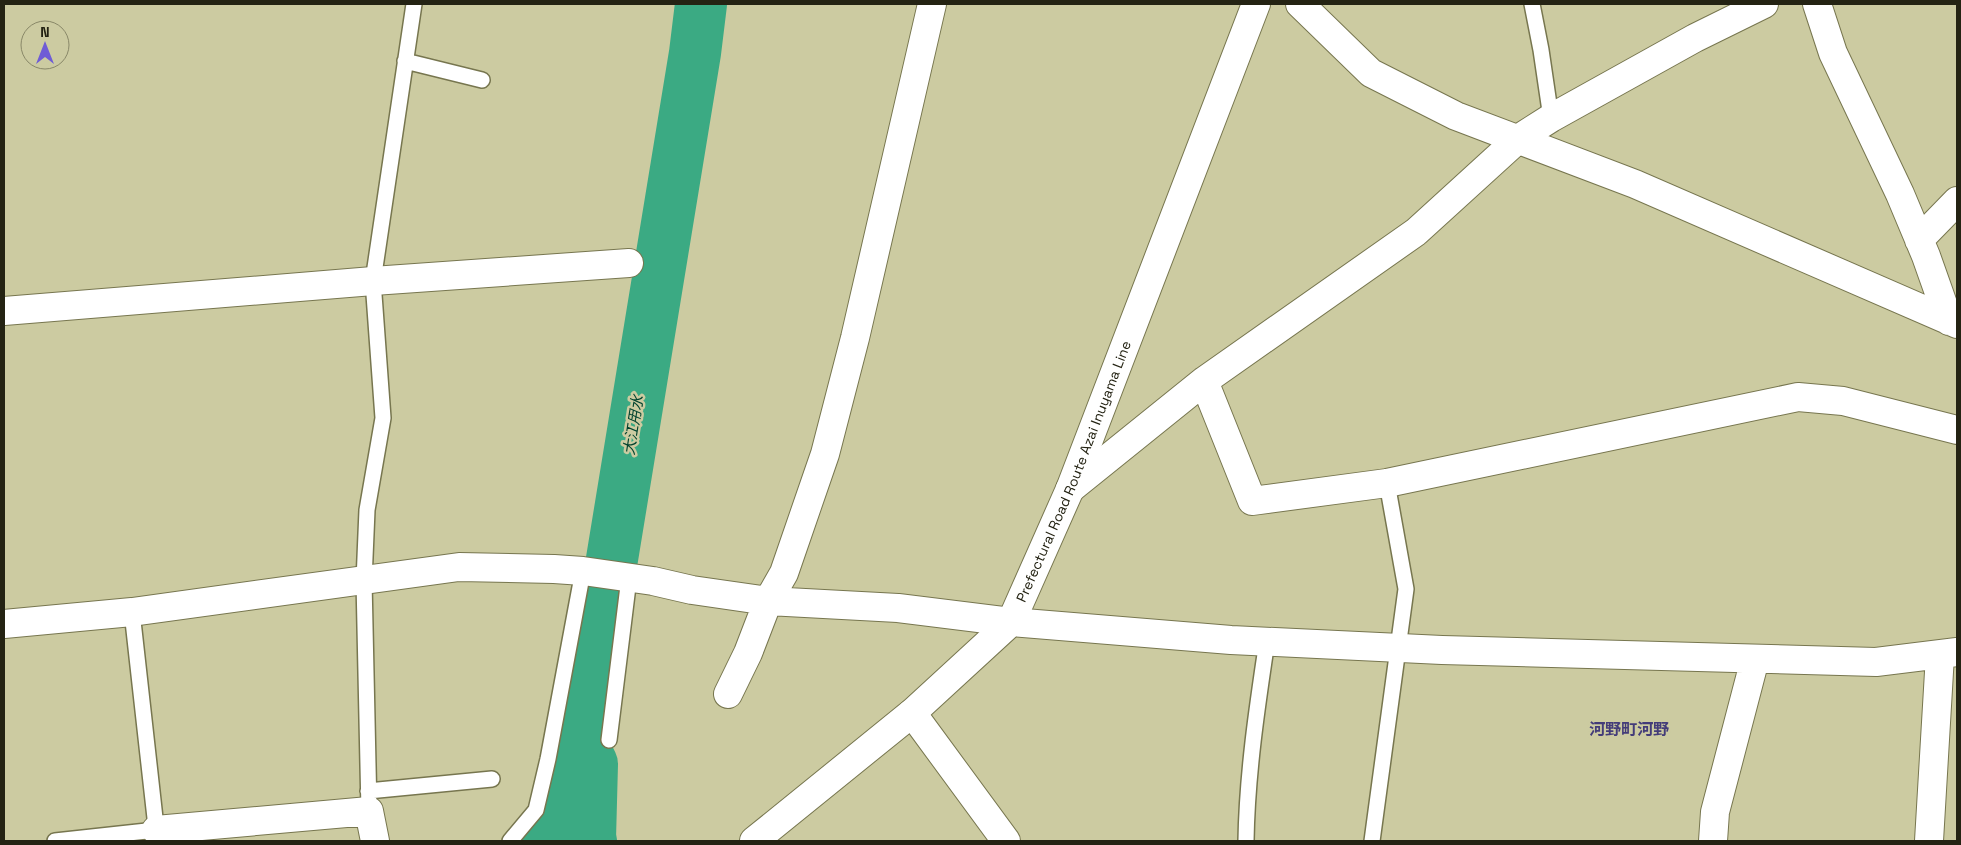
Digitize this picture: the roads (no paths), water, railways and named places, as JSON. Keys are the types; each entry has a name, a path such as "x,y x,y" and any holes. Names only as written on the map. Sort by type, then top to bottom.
{"street":[{"path":"728,694 748,653 768,601 784,573 825,454 855,338 932,4"},
{"name":"Prefectural Road Route Azai Inuyama Line","path":"754,841 912,713 1011,622 1070,490 1256,4"},
{"path":"1300,4 1371,73 1456,116 1634,184 1953,322"},
{"path":"1070,490 1204,381 1416,232 1518,139 1551,118 1695,38 1764,4"},
{"path":"1817,4 1833,53 1900,194 1953,322"},
{"path":"1919,240 1957,201"},
{"path":"4,311 372,281 629,263"},
{"path":"1204,381 1252,501 1387,483 1798,397 1843,402 1957,430"},
{"path":"4,624 132,612 459,567 584,571 768,601 898,608 1011,622 1266,641 1876,662 1948,654 1929,841"},
{"path":"1713,841 1714,812 1755,659"},
{"path":"912,713 1006,841"},
{"path":"157,836 369,801 375,841"}],"lane":[{"path":"414,4 372,281 383,418 367,510 364,581 369,801 492,779"},
{"path":"1532,4 1542,50 1551,118"},
{"path":"405,61 482,80"},
{"path":"1372,841 1406,589 1387,483"},
{"path":"510,841 536,810 548,759 584,571"},
{"path":"609,740 628,578"},
{"path":"55,841 157,836 132,612"},
{"path":"1246,841 1257,711 1266,641"}],"waterway":[{"name":"大江用水","path":"546,841 582,742 695,53 701,4"},
{"path":"590,760 592,764 591,841"}],"district":[{"name":"河野町河野","path":"1629,729"}]}
